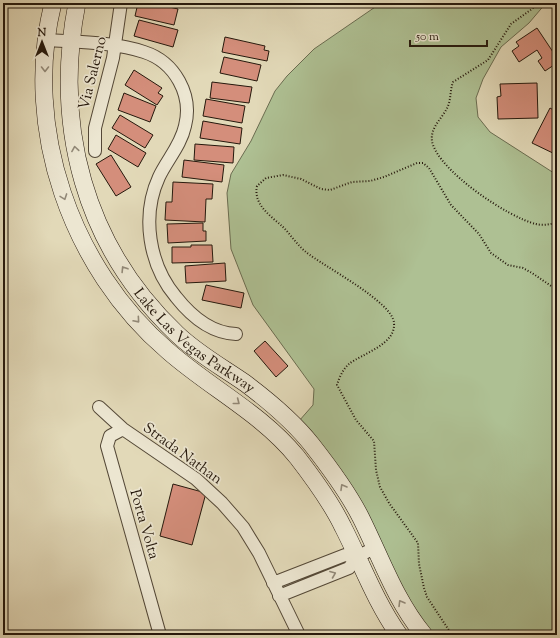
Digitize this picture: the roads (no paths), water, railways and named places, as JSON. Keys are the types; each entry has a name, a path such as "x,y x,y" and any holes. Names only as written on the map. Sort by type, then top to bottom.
{"street":[{"name":"Lake Las Vegas Parkway","path":"54,3 45,58 45,102 50,142 59,182 73,220 91,257 121,302 138,323 167,351 266,425 296,456 321,489 343,526 373,593 399,635"},
{"name":"Lake Las Vegas Parkway","path":"77,3 70,42 68,75 69,116 76,157 88,197 104,235 124,271 149,304 177,334 209,361 245,383 274,406 311,443 338,478 360,517 403,606 424,635"},
{"name":"Via Salerno","path":"95,151 95,128 115,46 121,3"},
{"path":"48,40 115,46 143,51 162,61 177,77 186,97 187,111 184,133 158,180 151,205 151,245 159,270 172,293 203,323 218,331 236,334"},
{"name":"Strada Nathan","path":"99,407 124,429 196,479 222,503 243,527 259,553 299,635"},
{"name":"Porta Volta","path":"124,429 110,436 107,446 160,635"},
{"path":"273,583 345,555 357,556 374,548"},
{"path":"279,596 350,568 357,556"}]}
